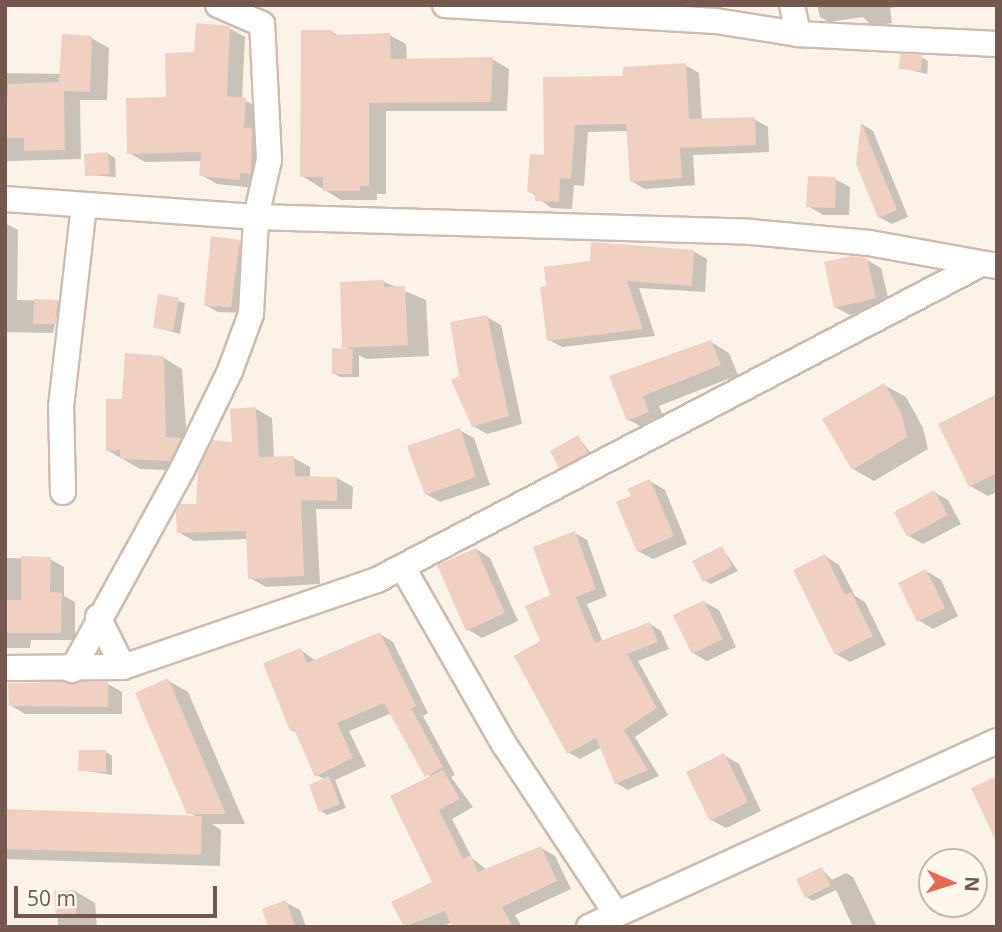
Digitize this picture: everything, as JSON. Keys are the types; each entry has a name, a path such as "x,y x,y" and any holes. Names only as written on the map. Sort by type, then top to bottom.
{"street":[{"path":"72,670 98,617 182,470 243,341 251,314 256,217 269,160 262,24 218,5"},
{"path":"445,5 716,21 798,34 997,44"},
{"path":"792,5 798,34"},
{"path":"5,199 256,217 751,232 869,243 992,264"},
{"path":"64,492 61,407 83,205"},
{"path":"5,668 72,670 123,667 329,599 403,568 748,383 992,264"},
{"path":"403,568 504,744 616,913"},
{"path":"98,617 123,667"},
{"path":"589,927 997,741"}],"building":[{"path":"196,23 230,26 227,96 246,98 244,128 252,128 251,174 240,173 240,180 199,176 201,152 127,154 126,98 166,97 165,53 194,52"},
{"path":"301,30 332,30 333,35 390,33 391,59 493,57 491,102 369,103 369,186 360,186 360,191 323,191 323,177 300,177"},
{"path":"62,34 92,36 90,92 64,91 65,150 24,151 24,138 5,138 8,84 59,82"},
{"path":"900,54 922,55 921,71 899,69"},
{"path":"686,63 689,119 755,117 756,145 680,148 682,178 630,182 626,124 575,125 571,179 560,178 559,202 535,201 535,193 527,192 530,154 544,155 543,77 623,76 623,67"},
{"path":"861,122 897,210 878,218 856,164"},
{"path":"108,152 110,174 85,176 84,154"},
{"path":"808,176 836,177 835,208 806,207"},
{"path":"211,236 240,240 231,307 204,306"},
{"path":"591,242 694,250 692,286 627,281 643,329 547,341 540,287 546,286 544,267 590,261"},
{"path":"851,256 867,258 876,298 834,308 824,262"},
{"path":"384,280 384,287 405,286 408,345 342,348 340,282"},
{"path":"158,294 179,298 173,331 153,328"},
{"path":"34,299 58,300 55,324 33,324"},
{"path":"487,315 509,416 472,427 451,380 459,376 450,322"},
{"path":"711,340 721,365 643,396 649,412 627,421 609,376"},
{"path":"332,348 353,349 352,374 332,374"},
{"path":"125,353 164,356 166,437 181,438 170,461 120,459 120,450 106,451 106,399 122,399"},
{"path":"884,383 902,414 907,437 852,470 822,419"},
{"path":"997,394 997,473 969,487 938,424"},
{"path":"256,407 259,457 294,456 295,476 337,477 337,501 301,500 304,576 248,579 246,531 177,533 176,512 180,504 196,504 198,471 213,440 232,442 230,409"},
{"path":"460,428 476,477 425,495 407,446"},
{"path":"578,435 588,453 559,468 550,451"},
{"path":"650,479 674,536 637,552 616,502 631,496 627,489"},
{"path":"934,490 948,515 907,537 894,512"},
{"path":"575,531 596,589 576,597 595,643 650,622 658,642 627,654 657,708 624,730 648,770 615,784 596,738 567,754 514,656 540,641 525,606 550,595 533,547"},
{"path":"722,546 732,567 703,582 692,561"},
{"path":"476,548 505,613 466,631 437,565"},
{"path":"825,554 845,595 851,592 873,636 835,655 793,570"},
{"path":"21,556 51,557 50,592 62,593 61,633 5,633 5,600 21,600"},
{"path":"926,569 945,608 917,622 898,583"},
{"path":"704,600 723,639 692,654 673,615"},
{"path":"380,632 416,706 411,708 443,767 425,777 384,703 337,723 353,758 315,777 294,729 290,731 263,663 301,648 307,663"},
{"path":"168,678 226,814 187,814 135,693"},
{"path":"108,682 108,707 9,706 8,683"},
{"path":"79,750 106,750 106,772 78,771"},
{"path":"724,753 748,802 710,821 686,772"},
{"path":"443,770 460,799 439,810 463,859 471,855 478,872 541,846 557,881 502,907 513,927 452,927 445,911 404,927 391,902 432,882 390,796"},
{"path":"329,776 340,804 319,812 309,785"},
{"path":"997,776 997,843 971,788"},
{"path":"5,809 202,816 201,855 5,849"},
{"path":"822,867 831,886 805,898 796,879"},
{"path":"75,890 76,914 56,916 54,891"},
{"path":"286,900 295,927 268,927 262,909"}]}
